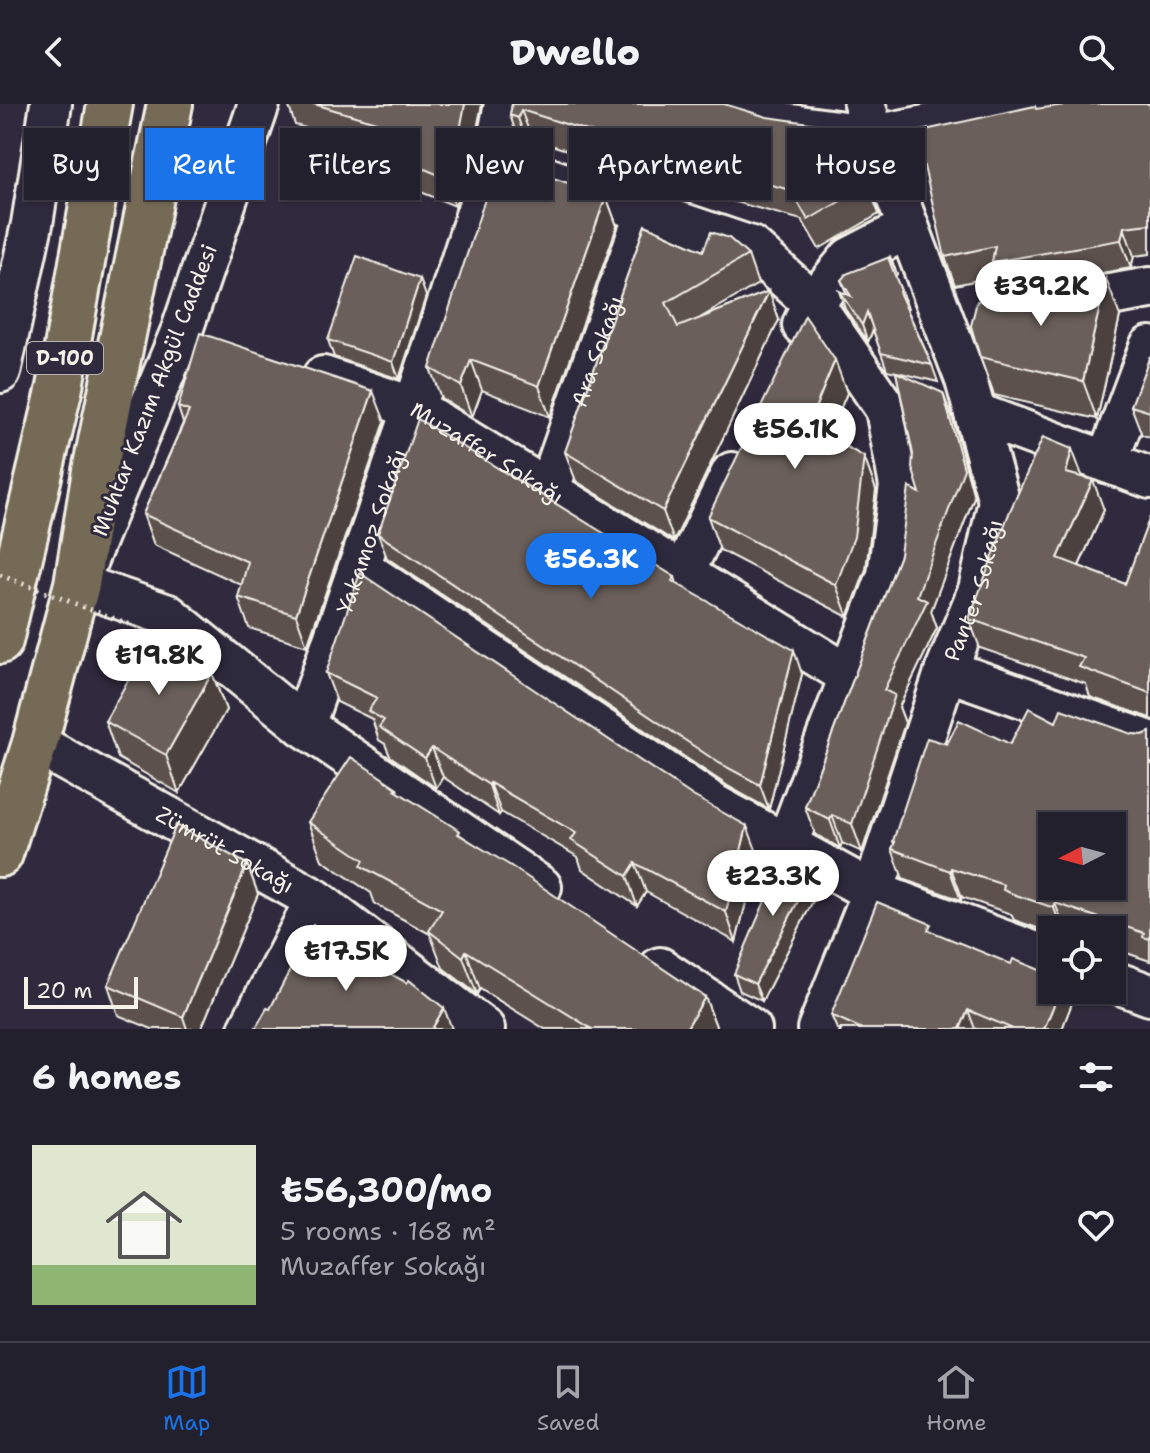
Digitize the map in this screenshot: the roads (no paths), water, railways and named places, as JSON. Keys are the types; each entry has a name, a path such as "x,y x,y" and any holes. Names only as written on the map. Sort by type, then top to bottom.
{"main road":[{"name":"D-100","path":"107,128 110,104"},
{"path":"115,128 125,104"},
{"path":"0,854 35,743 77,584 95,471 170,104"},
{"name":"D-100","path":"0,641 60,387 95,200"}],"street":[{"path":"0,372 32,224 51,104"},
{"name":"Muhtar Kazım Akgül Caddesi","path":"77,584 197,335 259,104"},
{"name":"Yakamoz Sokağı","path":"500,128 505,104"},
{"path":"717,104 784,124 869,120 1038,104"},
{"name":"Panter Sokağı","path":"818,1029 873,892 946,670 979,590 999,501 975,413 959,320 908,228 869,120"},
{"path":"553,180 751,247 813,303 886,409 900,486 888,575 787,844"},
{"name":"Yakamoz Sokağı","path":"304,726 414,408 481,200"},
{"name":"Ara Sokağı","path":"548,491 646,212"},
{"path":"786,360 813,303 850,258 908,228"},
{"path":"1018,310 1150,288"},
{"path":"1107,462 1150,347"},
{"name":"Muzaffer Sokağı","path":"284,364 414,408 850,676"},
{"path":"975,413 1150,478"},
{"path":"683,574 745,446"},
{"path":"359,567 716,806 873,892 1038,954"},
{"path":"77,584 168,615 304,726 567,904"},
{"path":"946,670 1150,742"},
{"name":"Zümrüt Sokağı","path":"35,743 316,900 484,1029"},
{"path":"249,1029 316,900"},
{"path":"632,949 751,1029"},
{"path":"1126,986 1150,995"}]}
